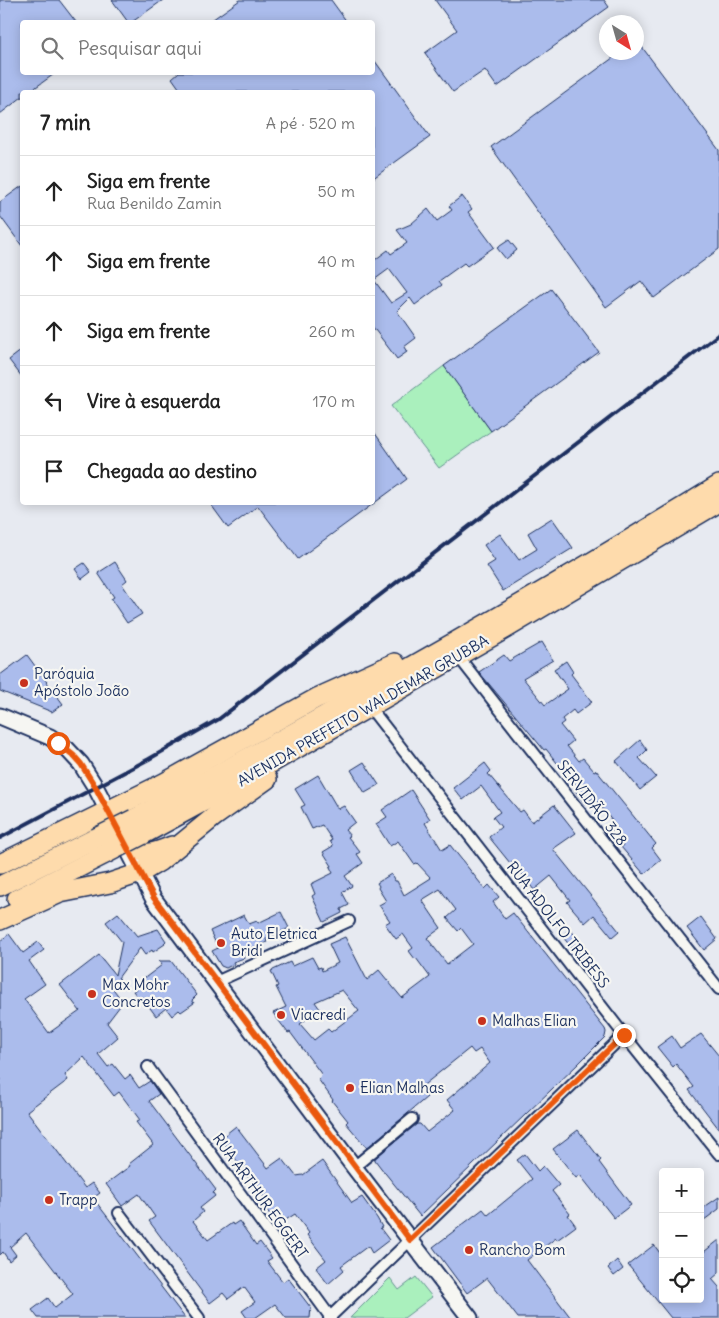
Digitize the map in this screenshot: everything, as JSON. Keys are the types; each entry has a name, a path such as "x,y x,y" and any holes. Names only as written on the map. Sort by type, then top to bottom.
{"highway":[{"name":"AVENIDA PREFEITO WALDEMAR GRUBBA","path":"138,827 207,780 464,637 719,485"},
{"name":"AVENIDA PREFEITO WALDEMAR GRUBBA","path":"0,886 100,846 138,827 210,798 505,629 719,502"},
{"path":"0,920 60,893 110,883 140,873 160,861 248,792 297,759 375,714 461,660 505,629"},
{"path":"0,864 164,783 317,698 396,663 464,637"},
{"path":"126,802 119,817 136,849 146,853 155,852 192,835"},
{"name":"AVENIDA PREFEITO WALDEMAR GRUBBA","path":"0,907 100,846"}],"main road":[{"path":"0,716 50,737 81,764 154,898 354,1167 470,1318"}],"street":[{"name":"SERVIDÃO 328","path":"461,660 719,989"},
{"name":"RUA ADOLFO TRIBESS","path":"375,714 624,1035 719,1154"},
{"path":"216,982 349,921"},
{"path":"330,1318 624,1035"},
{"name":"RUA ARTHUR EGGERT","path":"148,1068 330,1318"},
{"path":"354,1167 412,1118"},
{"path":"119,1213 199,1318"}],"green space":[{"path":"444,366 491,431 439,468 391,406"},
{"path":"416,1277 432,1297 404,1318 350,1318 390,1278 399,1290"}],"building":[{"path":"0,0 59,0 74,20 20,20 20,75 53,75 32,90 20,90 20,99 0,114"},
{"path":"112,0 163,0 135,20 127,20"},
{"path":"240,0 331,0 346,20 212,20"},
{"path":"435,0 604,0 609,7 497,87 485,70 453,92 425,53 457,30"},
{"path":"644,50 719,150 719,249 654,298 641,281 606,307 491,147 610,60 644,60"},
{"path":"375,61 430,137 375,177 375,90 181,90 172,78 176,75 375,75"},
{"path":"20,187 20,243 0,216 0,202"},
{"path":"462,196 472,209 468,212 494,247 467,266 464,263 439,281 442,285 415,305 410,298 397,311 416,338 404,347 407,352 397,359 375,330 375,281 391,303 407,293 389,269 375,279 375,260 388,250 391,254 407,243 397,230 411,224 428,209 437,221 452,210 449,206"},
{"path":"509,240 517,250 506,259 497,248"},
{"path":"551,289 599,352 491,431 444,366"},
{"path":"20,352 20,374 9,360"},
{"path":"375,433 407,479 375,502"},
{"path":"211,505 372,505 298,559 258,506 228,528"},
{"path":"552,518 573,548 503,591 487,566 495,561 484,545 500,534 519,560 537,549 528,533"},
{"path":"115,562 127,580 122,584 142,614 127,623 111,599 114,597 98,573"},
{"path":"84,563 91,572 82,579 75,569"},
{"path":"542,642 553,660 523,678 545,705 568,689 554,669 566,661 573,672 571,674 592,702 576,714 573,710 562,719 564,722 560,725 573,741 567,746 579,761 583,758 594,771 596,770 656,844 652,848 661,860 644,874 621,847 623,846 611,829 613,822 594,798 585,804 574,789 577,787 566,772 546,749 544,750 479,672 504,655 509,661"},
{"name":"Paróquia Apóstolo João","path":"27,655 63,704 52,712 0,691 0,675"},
{"path":"640,740 647,750 639,758 656,777 640,790 616,761"},
{"path":"364,762 379,785 365,793 351,770"},
{"path":"485,763 491,771 488,774 520,812 523,810 532,822 554,805 576,833 553,849 619,931 612,937 594,915 585,923 567,902 570,900 551,876 534,890 512,861 510,863 489,837 501,827 493,817 500,812 481,786 463,800 453,788"},
{"path":"318,775 338,809 344,806 355,822 345,830 360,852 357,854 363,863 345,876 352,886 342,892 349,905 341,909 342,913 324,922 312,896 315,894 311,884 333,873 330,867 332,866 323,852 333,846 330,841 332,840 322,825 312,829 301,807 305,805 295,789"},
{"path":"411,790 430,819 425,823 442,850 450,845 485,889 489,885 499,897 493,902 505,919 513,913 606,1032 605,1037 578,1064 420,1216 375,1158 417,1124 420,1124 427,1132 455,1110 447,1100 490,1063 480,1049 474,1053 470,1048 420,1088 427,1097 367,1148 346,1123 348,1121 318,1079 322,1075 290,1032 288,1033 273,1013 286,1007 276,987 278,986 271,971 290,962 292,966 312,957 318,968 321,967 322,971 338,963 329,944 345,937 367,980 379,970 402,998 430,977 409,951 413,948 403,934 396,939 385,924 390,921 379,905 386,901 377,883 391,874 404,895 431,878 417,863 414,864 398,841 390,846 376,824 387,817 382,810","holes":["440,889 456,910 447,918 458,931 461,928 473,944 447,964 427,938 441,928 422,900","342,990 359,1011 331,1032 328,1029 314,1040 300,1024 320,1009 315,1002"]},
{"path":"281,912 289,928 266,939 267,942 242,953 244,958 233,962 234,964 226,968 221,966 212,951 218,948 210,931 244,915 249,924 257,921 258,923"},
{"path":"118,913 137,936 158,929 166,941 165,944 153,952 152,950 145,955 140,948 118,978 120,979 111,986 123,1002 107,1023 118,1037 98,1054 108,1067 113,1064 125,1079 130,1075 139,1088 150,1081 159,1094 149,1101 216,1190 213,1193 215,1196 200,1208 203,1212 193,1221 208,1240 232,1223 233,1225 239,1221 256,1245 260,1242 272,1258 267,1261 283,1282 288,1278 311,1308 310,1318 286,1318 275,1304 255,1318 247,1318 242,1311 255,1302 244,1287 228,1299 223,1293 210,1303 149,1221 155,1217 139,1194 122,1206 106,1184 153,1145 136,1122 140,1120 119,1092 114,1096 84,1057 65,1075 68,1080 27,1111 85,1188 92,1183 100,1193 93,1198 185,1318 38,1318 32,1310 48,1298 55,1308 73,1294 26,1233 10,1247 16,1255 9,1261 3,1252 0,1255 0,941 9,934 23,953 38,942 44,950 29,961 45,984 24,999 49,1033 80,1011 60,985 99,955 115,975 122,942 106,922"},
{"path":"701,917 717,939 704,950 687,928"},
{"path":"570,929 590,955 582,960 562,936"},
{"path":"159,961 171,961 197,995 192,1000 194,1003 181,1012 179,1010 172,1016 166,1008 156,1016 142,997 139,999 133,991 136,989 134,986 162,965"},
{"path":"701,1034 719,1056 719,1129 689,1090 694,1087 676,1064 673,1067 657,1047 672,1036 680,1048"},
{"path":"236,1126 268,1168 282,1158 296,1176 303,1175 322,1161 352,1203 362,1197 377,1218 382,1227 380,1228 389,1240 372,1253 368,1246 341,1266 344,1270 328,1284 316,1268 326,1260 307,1235 309,1233 295,1214 278,1225 262,1204 267,1201 221,1138"},
{"path":"578,1130 631,1205 614,1218 580,1175 576,1178 553,1149"},
{"path":"525,1154 538,1171 543,1166 559,1185 552,1191 570,1214 568,1215 576,1226 557,1240 556,1238 527,1260 571,1318 518,1318 487,1278 467,1293 433,1247 483,1209 488,1215 532,1179 517,1160"},
{"path":"719,1197 719,1209 704,1220 704,1207"},
{"path":"719,1240 719,1273 712,1279 719,1287 719,1318 671,1318 628,1265 654,1245 659,1252 659,1303 704,1303 704,1252"},
{"path":"617,1260 623,1269 614,1276 608,1268"}],"railway":[{"path":"0,838 149,759 219,719 719,334"}],"place":[{"name":"Paróquia Apóstolo João","path":"24,683"},
{"name":"Auto Eletrica Bridi","path":"221,943"},
{"name":"Max Mohr Concretos","path":"92,994"},
{"name":"Viacredi","path":"281,1015"},
{"name":"Malhas Elian","path":"482,1021"},
{"name":"Elian Malhas","path":"350,1088"},
{"name":"Trapp","path":"49,1200"},
{"name":"Rancho Bom","path":"469,1250"}],"route":[{"path":"58,743 81,764 96,788 154,898 410,1240 624,1035"}]}
